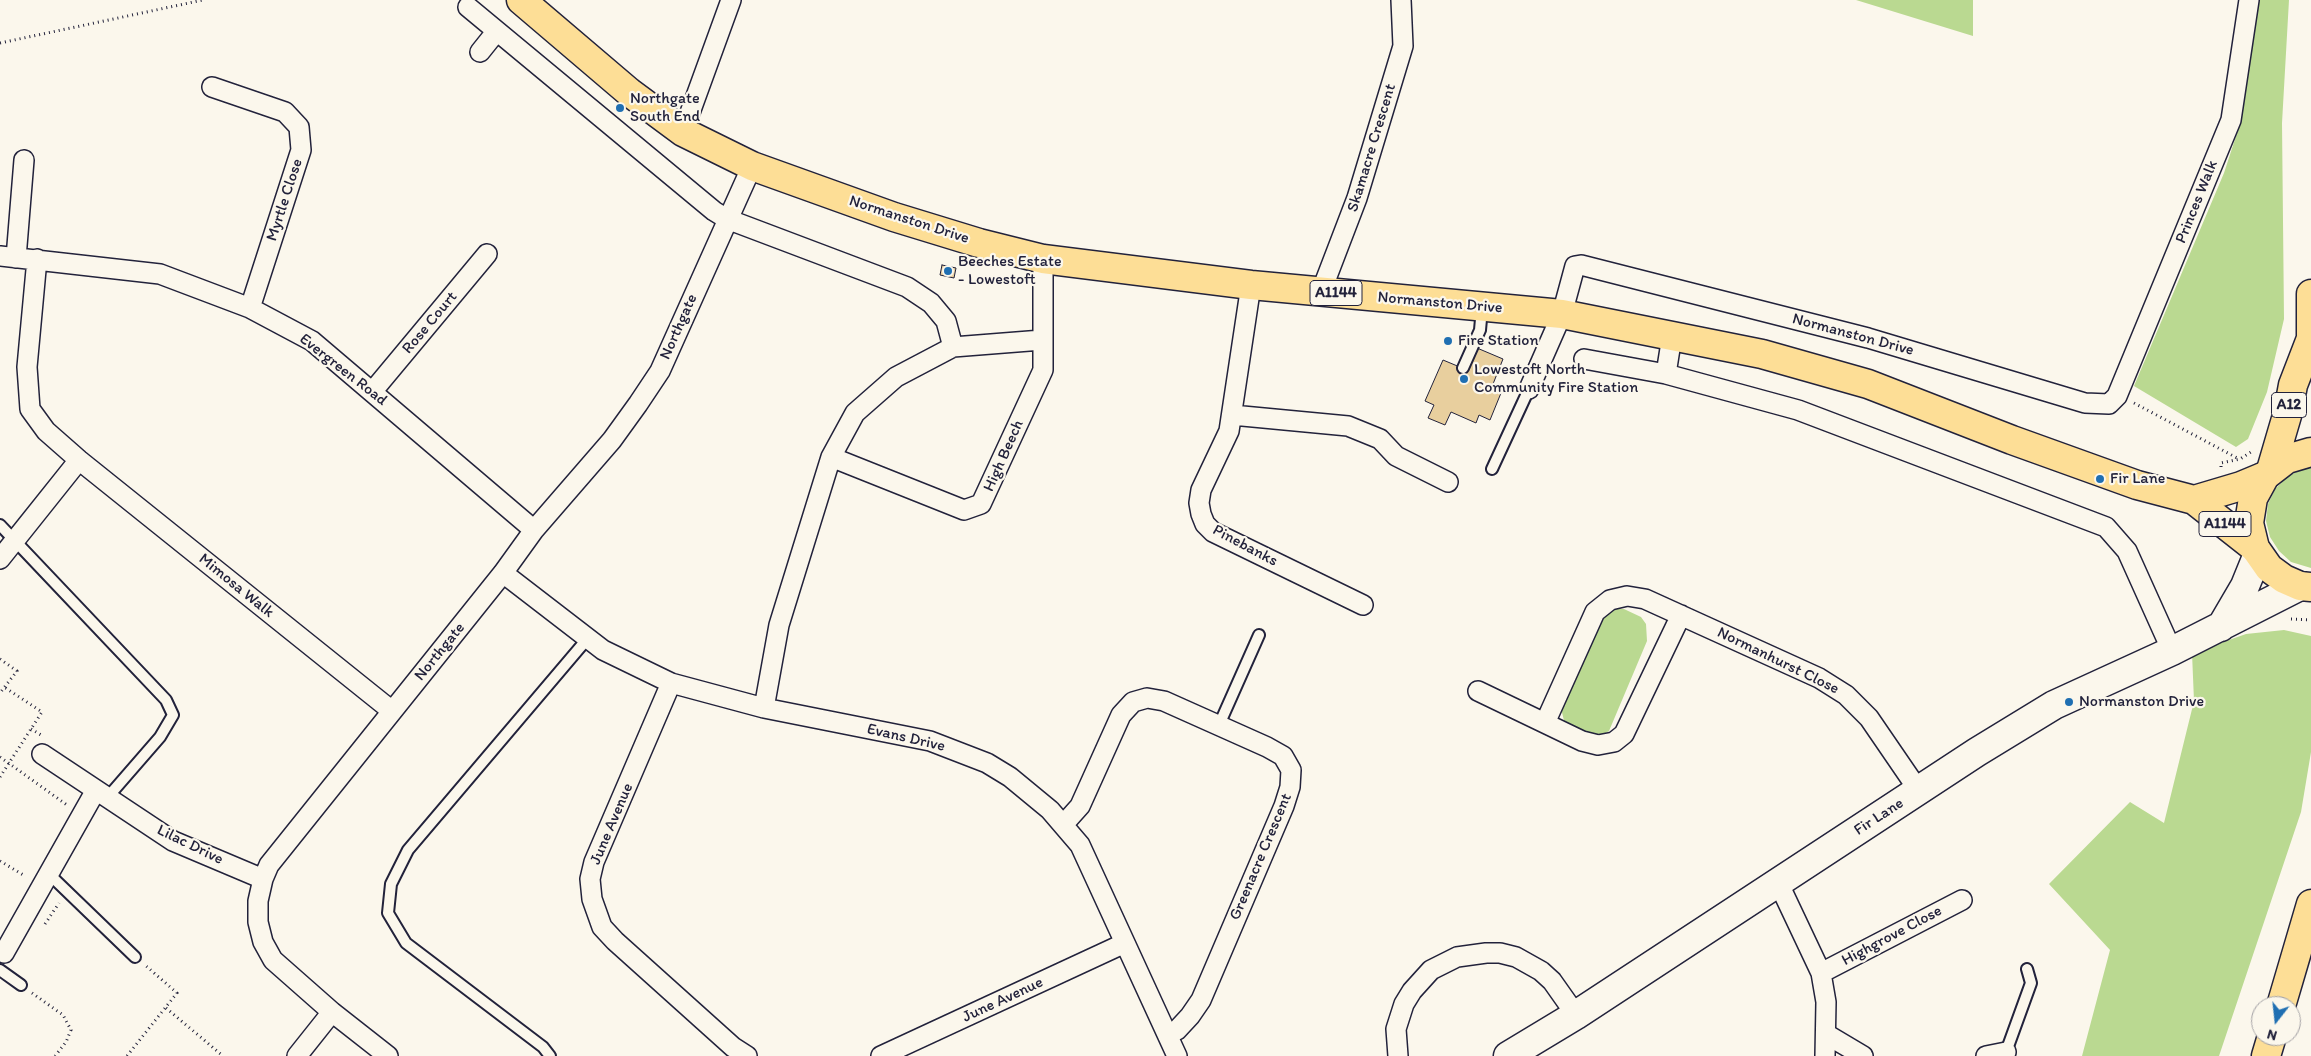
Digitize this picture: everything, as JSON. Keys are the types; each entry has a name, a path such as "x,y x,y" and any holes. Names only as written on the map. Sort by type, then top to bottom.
{"main road":[{"name":"Normanston Drive","path":"521,0 629,92 682,132 752,166 894,217 978,243 1043,259 1251,285 1562,314 1762,354 1868,384 2012,440 2137,485 2194,500 2257,551 2269,568 2284,579 2306,586"},
{"name":"A12","path":"2268,473 2288,412 2293,385 2310,343 2311,294"},
{"path":"2257,551 2251,536 2250,510 2255,492 2268,473 2287,459 2311,452"},
{"name":"A1144","path":"2194,500 2241,486 2268,473"},
{"path":"2284,996 2311,904"}],"street":[{"path":"682,132 731,0"},
{"name":"Skamacre Crescent","path":"1321,292 1357,198 1403,46 1401,0"},
{"name":"Princes Walk","path":"2117,396 2231,120 2249,0"},
{"path":"468,7 714,211 727,219 907,287 931,303 946,321 953,347"},
{"path":"480,52 496,32"},
{"name":"Myrtle Close","path":"212,87 285,112 299,128 301,150 250,308"},
{"path":"8,257 24,160"},
{"name":"Northgate","path":"388,1056 332,1012 273,960 263,942 258,922 258,900 263,879 269,865 503,573 534,530 612,440 660,371 752,166"},
{"name":"Rose Court","path":"372,392 487,254"},
{"name":"Evergreen Road","path":"8,257 160,274 250,308 312,342 534,530"},
{"name":"Mimosa Walk","path":"37,259 27,367 30,409 46,431 79,460 392,711"},
{"name":"High Beech","path":"831,457 964,510 982,504 1043,370 1043,259"},
{"name":"Normanston Drive","path":"1562,314 1575,266 1581,265 1868,338 2085,403 2109,404 2117,396"},
{"name":"Pinebanks","path":"1251,285 1229,431 1201,490 1200,508 1205,524 1213,532 1363,605"},
{"path":"1529,389 1562,314"},
{"path":"1666,374 1672,336"},
{"path":"764,708 779,625 831,457 855,413 896,377 953,347 1042,340"},
{"path":"1584,359 1666,374 1798,410 1913,452 2106,527 2127,551 2172,651"},
{"path":"1232,415 1348,426 1380,439 1396,456 1448,482"},
{"path":"0,559 79,460"},
{"path":"2221,627 2245,586 2257,551"},
{"name":"Evans Drive","path":"503,573 603,650 626,663 671,683 764,708 930,741 987,763 1010,777 1034,795 1080,845 1177,1056"},
{"name":"Fir Lane","path":"1508,1056 1576,1015 1778,882 2054,705 2172,651 2306,586"},
{"name":"Normanhurst Close","path":"1545,722 1595,612 1610,600 1627,596 1645,598 1819,678 1846,695 1869,718 1919,791"},
{"path":"1478,691 1582,741 1598,745 1614,742 1624,734 1681,615"},
{"name":"June Avenue","path":"671,683 594,862 590,880 592,899 602,927 614,941 733,1046 747,1056"},
{"name":"Greenacre Crescent","path":"1063,825 1080,806 1121,715 1133,702 1148,698 1164,701 1283,756 1291,770 1290,787 1201,1000 1190,1016 1177,1030 1168,1036"},
{"name":"Lilac Drive","path":"42,754 174,841 263,879"},
{"path":"2,962 82,815 102,794"},
{"name":"Highgrove Close","path":"1778,882 1822,973 1826,1002 1825,1056"},
{"name":"Highgrove Close","path":"1822,973 1962,900"},
{"name":"June Avenue","path":"881,1056 1125,943"},
{"path":"1398,1056 1396,1029 1404,1004 1412,991 1431,970 1457,957 1500,953 1523,960 1552,980 1576,1015"},
{"path":"298,1056 332,1012"},
{"path":"1826,1034 1863,1056"},
{"path":"1986,1056 2006,1052"}],"lane":[{"path":"1463,368 1480,330 1482,307"},
{"path":"1492,469 1529,389"},
{"path":"0,525 166,700 173,715 160,737 102,794"},
{"path":"1219,726 1259,636"},
{"path":"550,1056 544,1047 406,943 388,913 391,884 408,850 588,638"},
{"path":"46,882 133,955"},
{"path":"2,962 21,985"},
{"path":"2006,1052 2031,983 2027,969"}],"path":[{"path":"0,43 203,0"},
{"path":"2117,396 2240,459"},
{"path":"2221,463 2240,459 2250,453 2253,448"},
{"path":"2284,619 2311,620"},
{"path":"0,659 16,671 0,693"},
{"path":"0,777 42,712 4,687"},
{"path":"0,757 82,815"},
{"path":"0,861 46,882"},
{"path":"128,1056 176,993 133,955"},
{"path":"21,985 63,1015 70,1030 66,1042 55,1056"},
{"path":"166,1008 223,1056"}],"green space":[{"path":"1856,0 1973,0 1973,36"},
{"path":"2256,0 2289,0 2282,123 2284,319 2267,392 2248,439 2236,447 2134,386 2224,173 2239,127"},
{"path":"2311,468 2311,568 2291,562 2279,551 2270,537 2266,521 2268,504 2275,489 2287,477 2302,469"},
{"path":"1615,609 1624,609 1641,617 1646,624 1647,641 1609,731 1594,737 1565,725 1561,708 1600,619"},
{"path":"2284,630 2311,636 2311,752 2301,812 2219,1056 2082,1056 2110,950 2049,884 2130,802 2164,823 2194,701 2192,653 2246,634"}],"building":[{"name":"Beeches Estate - Lowestoft","path":"942,265 956,268 954,278 940,275"},
{"name":"Lowestoft North Community Fire Station","path":"1477,348 1503,359 1491,389 1501,393 1490,420 1479,415 1476,423 1451,412 1445,425 1428,418 1434,405 1425,401 1443,360 1467,370"}],"place":[{"name":"Northgate South End","path":"620,108"},
{"name":"Beeches Estate - Lowestoft","path":"948,271"},
{"name":"Fire Station","path":"1448,341"},
{"name":"Lowestoft North Community Fire Station","path":"1464,379"},
{"name":"Fir Lane","path":"2100,479"},
{"name":"Normanston Drive","path":"2069,702"}]}
